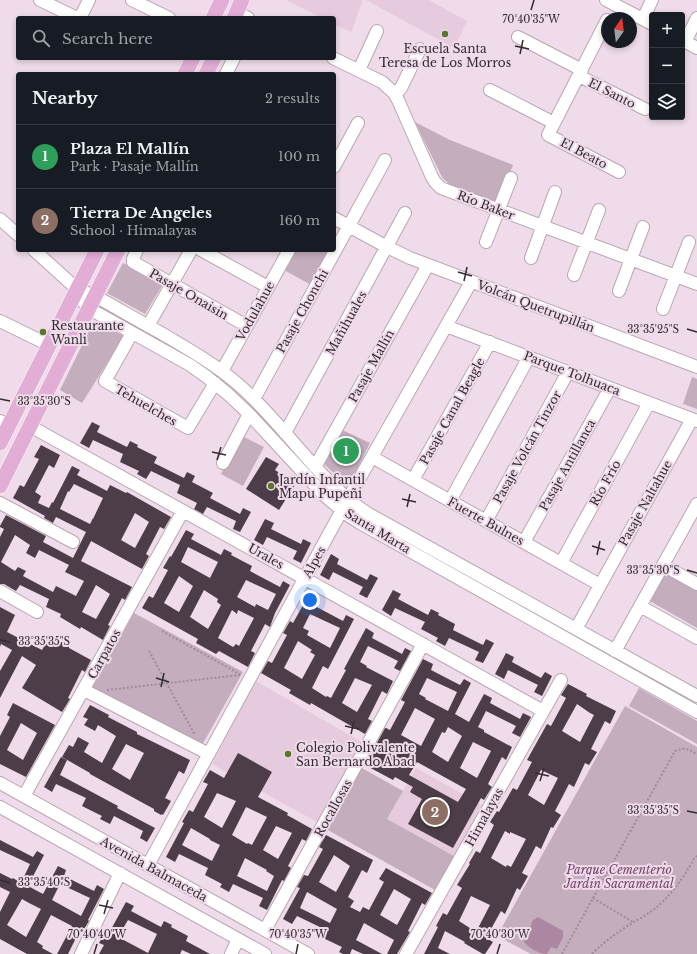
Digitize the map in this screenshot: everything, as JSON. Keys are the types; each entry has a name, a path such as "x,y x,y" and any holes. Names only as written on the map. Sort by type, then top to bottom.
{"main road":[{"path":"214,16 222,0"},
{"path":"186,72 192,60"},
{"path":"207,72 213,60"},
{"path":"0,443 4,423 49,345 96,252"},
{"path":"0,486 117,252"}],"street":[{"path":"40,0 72,16"},
{"path":"81,16 89,0"},
{"path":"132,0 165,16"},
{"path":"609,12 611,2 647,22 652,0"},
{"path":"685,38 697,18"},
{"path":"359,70 377,31"},
{"path":"554,124 601,32"},
{"name":"El Santo","path":"518,38 645,109"},
{"path":"685,42 697,48"},
{"path":"395,95 401,88 420,49"},
{"name":"Río Baker","path":"336,59 388,86 395,95 431,174 439,186 697,284"},
{"path":"227,72 233,60"},
{"name":"El Beato","path":"490,90 554,124 548,135 619,172"},
{"path":"336,163 358,123"},
{"name":"Pasaje Chonchi","path":"336,250 386,160"},
{"path":"486,242 511,178"},
{"path":"531,258 555,192"},
{"path":"574,275 600,210"},
{"name":"Mañihuales","path":"285,433 405,213"},
{"path":"0,219 16,234"},
{"name":"Volcán Quetrupillán","path":"336,219 387,247 428,265 697,367"},
{"path":"619,291 643,227"},
{"path":"663,309 689,242"},
{"name":"Santa Marta","path":"36,252 77,289 81,299 92,302 148,326 192,350 222,371 254,399 334,486 367,513 697,696"},
{"path":"148,326 190,252"},
{"path":"205,252 268,287"},
{"name":"Vodulahue","path":"222,371 287,252"},
{"name":"Pasaje Chonchi","path":"254,399 335,252"},
{"name":"Pasaje Onaisin","path":"135,255 135,263 247,326"},
{"name":"Pasaje Mallín","path":"315,467 428,265"},
{"name":"Alpes","path":"148,865 207,753 471,282"},
{"name":"Santa Marta","path":"92,302 132,333 190,365 215,383 249,414 325,496 349,516 697,712"},
{"path":"0,321 49,345"},
{"name":"Parque Tolhuaca","path":"446,326 694,420"},
{"name":"Tehuelches","path":"132,333 105,381 188,428 215,383"},
{"name":"Pasaje Canal Beagle","path":"413,480 490,342"},
{"path":"450,501 529,357"},
{"name":"Pasaje Volcán Tinzor","path":"486,521 568,372"},
{"name":"Pasaje Antillanca","path":"524,542 610,388"},
{"name":"Río Frío","path":"561,563 649,403"},
{"path":"223,463 249,414"},
{"name":"Pasaje Naltahue","path":"576,629 694,420"},
{"name":"Urales","path":"30,426 543,711"},
{"name":"Fuerte Bulnes","path":"372,457 600,585"},
{"path":"0,503 73,542"},
{"path":"615,650 663,565 692,526 697,504"},
{"name":"Carpatos","path":"24,796 86,691 183,510"},
{"path":"663,565 697,584"},
{"path":"0,590 37,612"},
{"path":"640,606 697,638"},
{"name":"Rocallosas","path":"266,930 423,644"},
{"name":"Himalayas","path":"406,954 561,680"},
{"path":"86,691 207,753"},
{"name":"Avenida Balmaceda","path":"0,783 308,954"},
{"name":"Avenida Balmaceda","path":"0,807 265,954"},
{"path":"81,954 120,873"},
{"path":"231,954 238,939"}],"path":[{"path":"86,691 241,674 162,632"},
{"path":"149,651 207,753"},
{"path":"562,954 675,751 681,748 689,749 697,754"},
{"path":"592,954 609,939 657,907 680,881 697,856"},
{"path":"593,898 633,922"}],"shaded area":[{"name":"Escuela Santa Teresa de Los Morros","path":"286,0 363,0 351,32 336,25 336,16 318,16"},
{"name":"Escuela Santa Teresa de Los Morros","path":"366,0 429,0 467,21 454,48"},
{"name":"Colegio Polivalente San Bernardo Abad","path":"256,681 365,744 319,823 212,764"},
{"path":"416,768 482,805 454,856 387,819"},
{"path":"538,917 563,931 563,937 557,949 551,947 547,954 534,950 524,942 533,920"}],"green space":[{"path":"415,122 450,140 513,165 498,202 451,186 442,177"},
{"path":"294,252 333,252 313,286 284,270"},
{"path":"123,263 163,284 145,314 107,293"},
{"path":"94,321 124,336 82,403 60,390"},
{"path":"692,377 697,379 697,409 683,404"},
{"path":"340,429 370,443 350,483 345,484 322,462"},
{"path":"242,436 264,447 243,486 221,474"},
{"path":"666,573 697,591 697,628 650,601"},
{"path":"134,613 243,672 201,747 92,688"},
{"path":"639,688 697,721 697,744 629,706"},
{"name":"Parque Cementerio Jardín Sacramental","path":"625,706 697,747 697,954 531,954 497,936"},
{"path":"360,767 403,791 387,819 454,856 435,890 326,829"}],"building":[{"path":"92,422 100,426 97,432 127,447 130,441 138,445 137,447 157,457 154,463 184,478 187,472 195,476 192,482 213,493 210,498 240,514 243,508 251,512 240,532 233,529 236,521 207,507 203,514 194,509 197,503 177,493 180,485 151,471 146,479 137,474 139,471 120,462 123,454 93,440 89,448 80,443"},
{"path":"41,445 60,455 54,468 49,465 35,492 41,496 38,503 49,508 72,466 80,470 77,475 107,491 110,485 126,493 127,492 171,517 164,529 160,527 146,554 149,556 142,569 91,541 81,561 132,587 125,600 122,598 108,625 110,626 103,640 81,627 80,629 60,617 61,614 46,607 49,599 20,585 16,591 4,584 0,584 0,537 4,529 0,526 6,515 46,536 43,542 73,558 86,532 56,517 53,523 44,518 45,516 13,498 20,485 24,487 39,459 34,457","holes":["74,484 103,498 90,524 60,509 68,491 69,492","135,513 149,522 135,548 121,540","15,535 30,545 26,553 35,558 39,550 69,565 65,572 84,581 76,596 56,586 53,592 23,576 26,571 18,567 15,571 1,562","96,585 110,594 96,619 82,612"]},
{"name":"Jardín Infantil Mapu Pupeñi","path":"266,457 279,464 275,470 296,483 279,510 246,489"},
{"path":"265,519 274,523 271,529 301,544 303,539 311,543 301,563 293,559 297,551 267,537 263,545 254,540"},
{"path":"186,530 194,534 191,539 221,555 224,549 232,553 231,555 252,566 250,571 280,587 283,581 290,585 275,613 270,627 265,624 251,651 255,653 248,667 219,651 216,654 196,643 198,639 142,608 149,596 153,598 168,570 163,568 170,556 171,557","holes":["188,547 218,562 210,578 181,562","179,576 193,586 179,612 164,603","246,580 276,594 268,610 256,604 255,607 237,597","204,590 218,599 217,602 221,605 208,629 190,617","232,610 237,614 238,610 254,618 239,646 236,644 233,647 218,638"]},
{"path":"331,554 339,559 337,564 367,580 370,574 378,578 367,598 359,594 363,587 333,572 329,580 320,575"},
{"path":"393,590 401,594 398,599 428,615 431,609 439,613 438,615 455,624 453,630 483,645 486,639 494,643 483,663 475,660 479,652 449,638 445,646 436,641 438,638 421,629 425,622 395,608 391,616 382,610"},
{"path":"308,596 316,600 313,605 343,621 346,615 354,619 328,669 323,666 312,688 326,697 331,698 346,670 344,669 366,628 374,633 372,638 402,654 405,648 411,651 400,671 394,668 398,661 368,646 360,662 367,666 366,667 393,681 387,694 382,691 368,719 372,721 365,734 311,703 310,705 289,693 291,690 261,673 268,661 272,663 287,635 283,633 290,621 293,623","holes":["310,614 340,628 330,648 307,635 309,631 303,628","298,641 312,650 310,652 315,655 302,679 284,668","355,678 372,685 357,712 342,703"]},
{"path":"0,607 15,615 7,632 42,650 50,636 91,660 85,672 82,670 68,698 70,699 62,712 22,688 36,665 22,656 0,698 0,671 12,650 1,644 0,647"},
{"path":"506,653 514,657 512,662 541,678 545,672 552,676 542,696 534,692 538,685 508,670 504,679 495,674"},
{"path":"423,659 433,664 431,670 460,685 464,679 471,683 455,714 469,722 484,694 492,698 490,703 520,719 523,713 531,717 520,737 512,733 516,726 486,711 478,727 484,730 484,732 512,747 506,760 502,757 488,784 492,787 484,800 481,798 453,848 408,824 422,799 410,792 413,787 395,777 393,780 365,765 385,728 390,730 405,702 401,700","holes":["427,678 457,692 448,711 425,699 426,698 419,694","415,708 435,719 421,746 401,735","448,727 462,736 448,762 432,752 442,732 445,733","473,742 491,751 477,778 460,768","417,762 466,789 458,802 409,775"]},
{"path":"568,684 587,694 586,696 616,711 610,724 605,721 591,749 597,752 589,765 585,763 574,787 569,784 555,811 561,815 553,828 551,827 541,849 536,846 522,873 528,876 520,890 517,888 505,914 501,911 486,938 493,942 485,954 445,931 438,948 450,954 424,954 438,927 436,926 443,913 447,915 462,888 457,885 476,851 480,853 494,825 490,822 497,811 499,812 513,788 517,790 532,762 527,760 547,724 551,726 566,698 561,695","holes":["577,704 594,715 580,742 562,731","541,770 558,778 544,805 528,795","505,831 526,839 511,867 507,865 506,867 491,858","471,896 490,905 476,932 459,921"]},
{"path":"13,703 55,725 26,777 0,764 0,736 10,717 7,715","holes":["21,723 37,733 23,760 7,750"]},
{"path":"90,705 109,715 108,717 137,732 137,734 190,760 184,774 179,771 165,798 171,801 163,815 62,757 69,745 73,747 78,737 89,743 84,752 102,763 116,736 98,725 95,731 84,725 88,719 83,717","holes":["126,744 144,753 130,780 112,769"]},
{"path":"238,753 272,772 258,797 288,813 287,815 312,829 306,841 302,839 288,866 291,868 284,881 282,880 267,910 259,906 263,898 233,884 229,892 220,887 222,884 205,875 208,868 179,854 175,862 166,857 184,823 182,822 189,810 193,812 208,784 203,782 210,770 224,778","holes":["217,793 236,801 222,828 204,817","246,807 267,817 252,845 247,844 232,835","276,826 292,833 278,859 263,850","191,828 220,845 212,861 182,845","245,858 267,870 266,871 274,876 267,891 237,876"]},
{"path":"61,757 67,760 60,775 155,828 147,842 140,838 143,831 114,816 110,824 100,819 102,816 82,806 86,798 56,784 52,792 44,787"},
{"path":"326,835 373,860 367,873 362,870 348,897 354,901 350,907 360,912 363,907 369,910 384,882 379,879 386,868 432,893 425,905 422,903 408,931 410,932 397,954 387,954 394,940 364,923 356,940 382,954 363,954 352,949 350,954 343,954 339,952 342,947 323,938 326,930 297,916 292,924 283,919 300,888 297,887 304,875 308,876 323,849 319,847","holes":["334,855 350,866 336,892 319,882","394,889 411,899 397,925 380,915","307,892 337,909 330,923 300,908"]},
{"path":"0,840 33,857 37,851 44,855 28,886 43,894 58,866 66,870 64,876 94,891 97,885 104,889 88,920 89,921 78,939 76,938 68,954 57,954 72,926 51,915 37,942 43,946 42,948 53,954 27,954 0,939 0,912 10,892 0,887 0,873 21,883 30,864 0,850","holes":["60,884 90,898 81,916 52,900","22,899 41,909 26,937 7,925"]},
{"path":"126,902 134,906 131,911 161,927 164,921 172,925 171,927 188,936 186,941 210,954 191,954 182,950 180,954 99,954 104,945 99,943 106,931 109,933","holes":["128,920 157,934 148,953 118,937"]}],"place":[{"name":"Escuela Santa Teresa de Los Morros","path":"445,34"},
{"name":"Restaurante Wanli","path":"43,332"},
{"name":"Plaza El Mallín","path":"346,451"},
{"name":"Jardín Infantil Mapu Pupeñi","path":"271,486"},
{"name":"Colegio Polivalente San Bernardo Abad","path":"288,754"},
{"name":"Tierra De Angeles","path":"435,812"}]}
